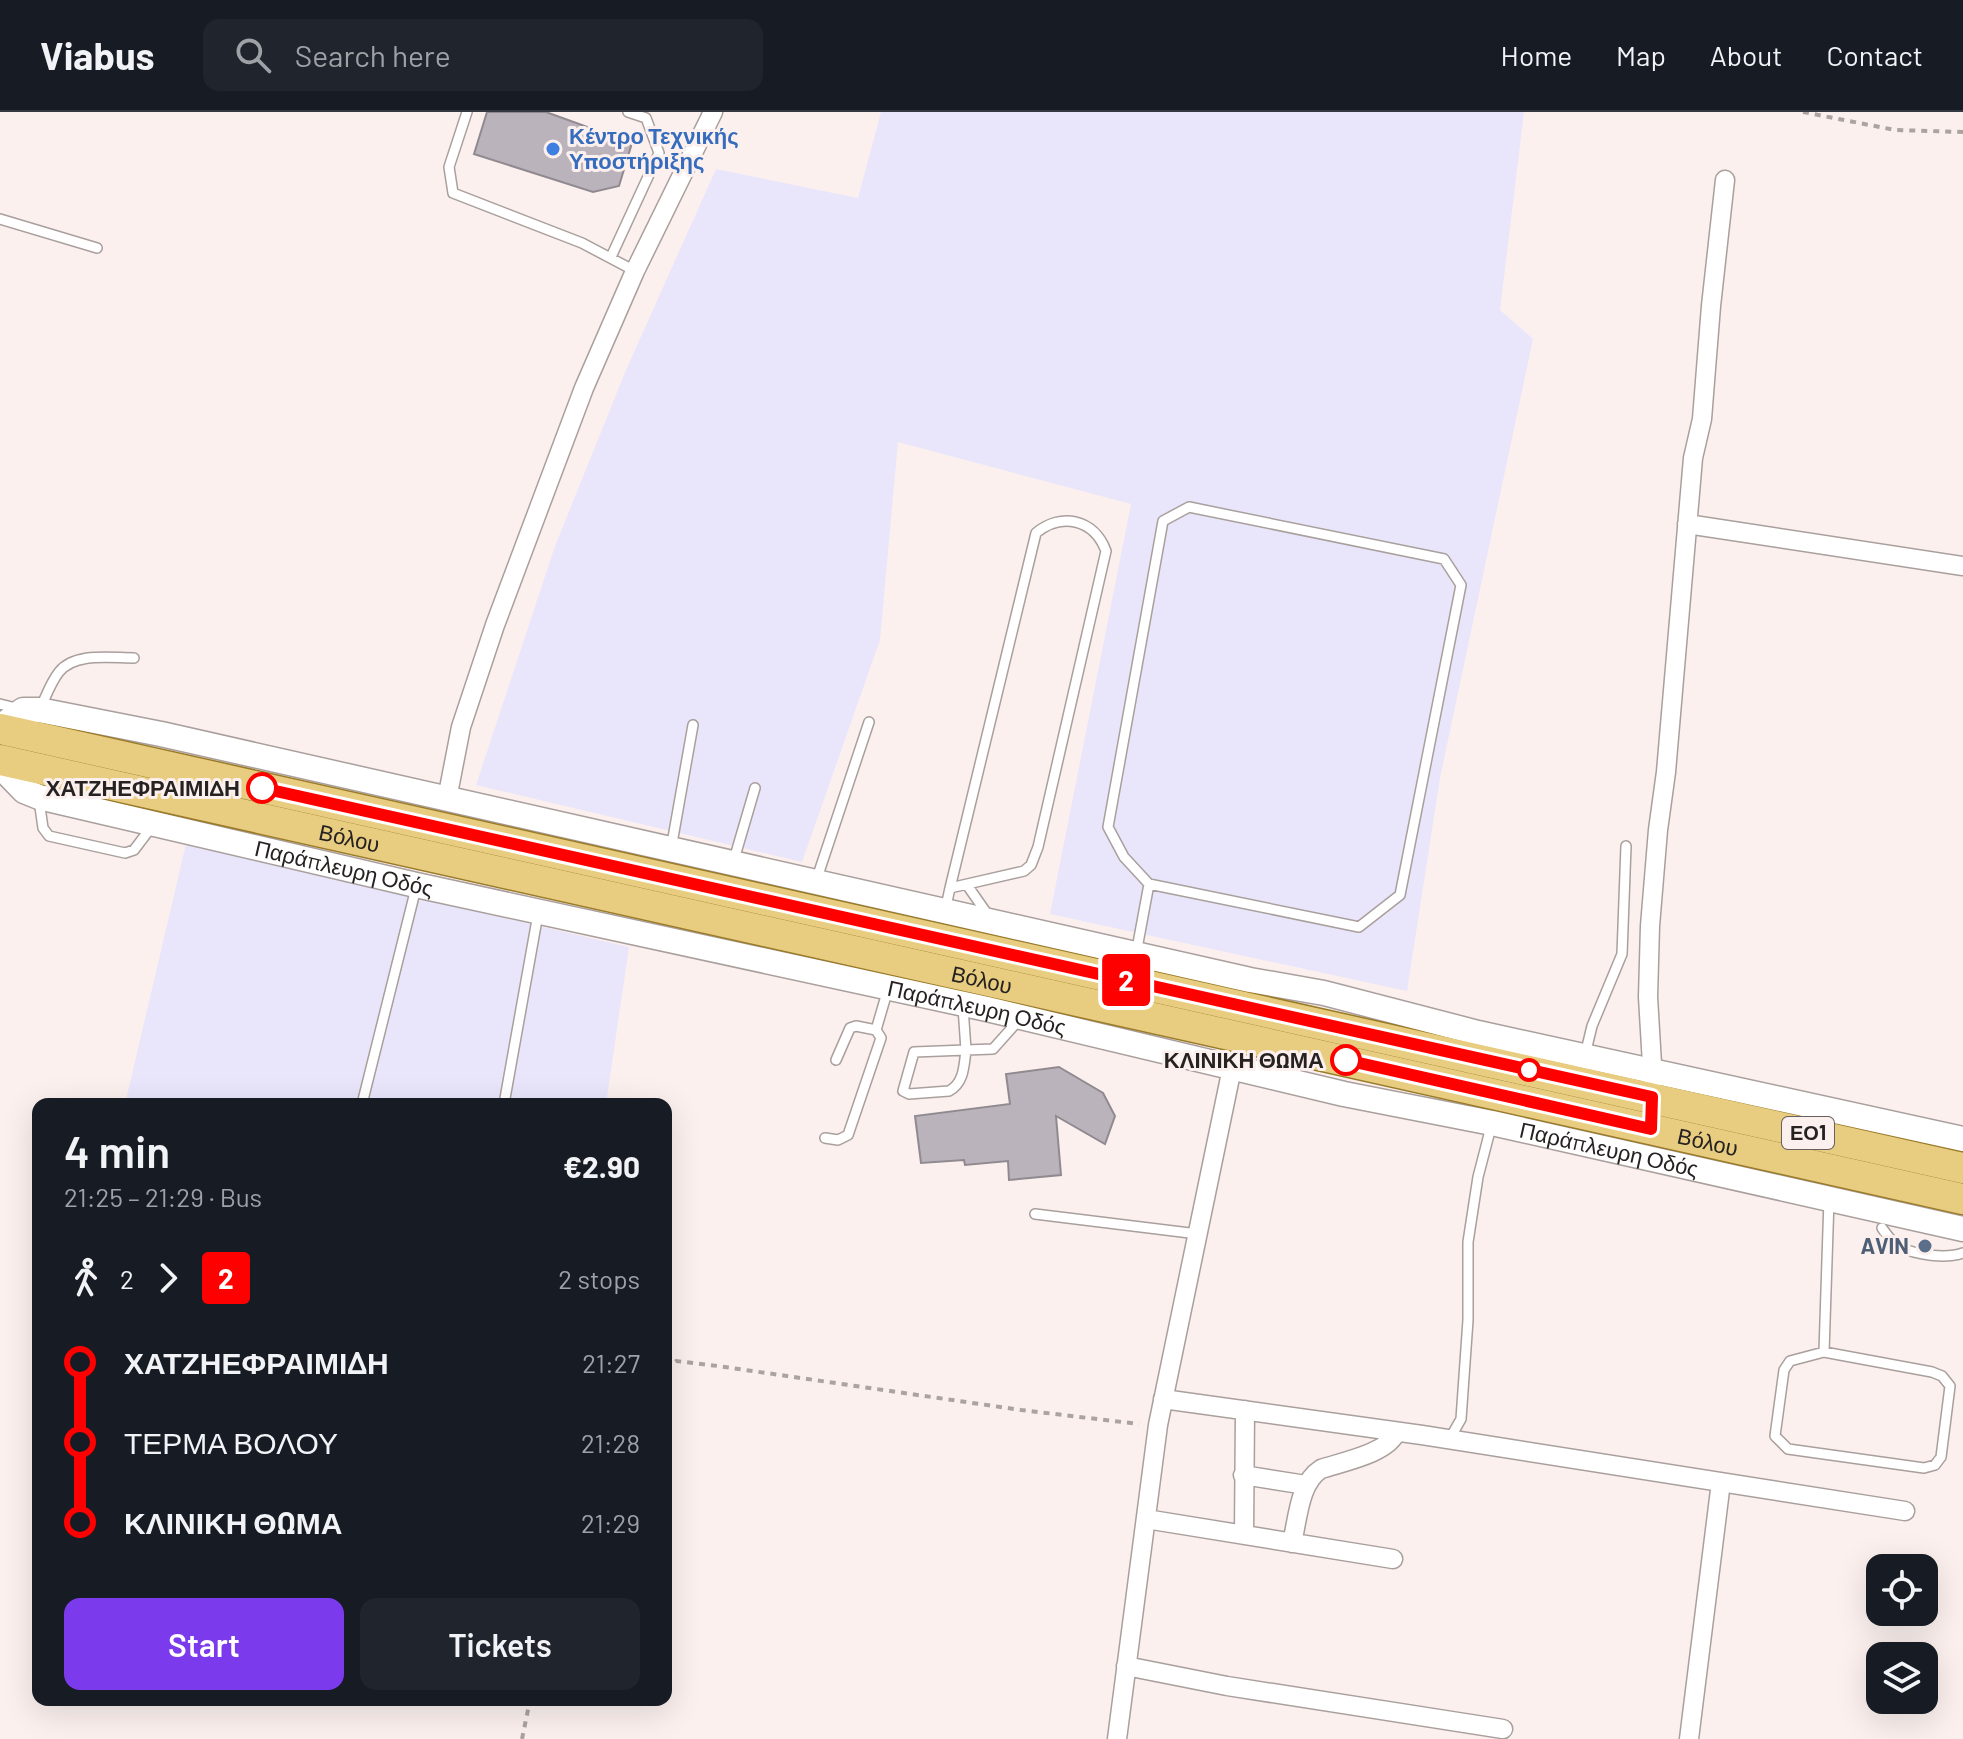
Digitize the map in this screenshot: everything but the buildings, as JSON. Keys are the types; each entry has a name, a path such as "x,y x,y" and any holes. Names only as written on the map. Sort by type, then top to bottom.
{"main road":[{"name":"Βόλου","path":"0,728 1653,1084 1963,1168"},
{"name":"Βόλου","path":"0,763 1650,1144 1963,1199"}],"street":[{"path":"447,799 461,727 495,625 584,388 635,271 713,112"},
{"path":"1650,1144 1653,1084 1648,997 1650,926 1693,458 1702,419 1725,180"},
{"path":"1687,524 1963,566"},
{"path":"0,728 21,708 161,734 816,881 948,900 993,922 1250,980 1324,993 1478,1033 1585,1056 1653,1084 1963,1139"},
{"name":"Παράπλευρη Οδός","path":"0,763 24,791 39,797 416,885 1021,1017 1344,1094 1492,1123 1650,1144 1829,1199 1963,1229"},
{"path":"1117,1739 1158,1425 1232,1068"},
{"path":"1163,1399 1905,1511"},
{"path":"1244,1535 1245,1410"},
{"path":"1292,1543 1309,1479 1321,1469 1389,1444 1396,1432"},
{"path":"1243,1475 1306,1485"},
{"path":"1689,1739 1721,1482"},
{"path":"1146,1519 1393,1559"},
{"path":"1126,1666 1227,1686 1503,1729"}],"lane":[{"path":"467,112 449,167 453,193 582,243 635,271"},
{"path":"611,257 659,153 646,118 628,112"},
{"path":"0,219 97,248"},
{"path":"1189,507 1444,559 1461,585 1400,895 1359,927 1149,884 1124,857 1108,827 1163,521 1189,507"},
{"path":"1075,521 1091,529 1106,551 1038,847 1031,865 1024,871 967,885 948,900 1036,533 1050,523 1075,521"},
{"path":"21,708 68,664 86,659 134,658"},
{"path":"816,881 869,722"},
{"path":"671,849 693,725"},
{"path":"733,863 755,788"},
{"path":"39,797 43,828 49,836 121,853 134,850 155,823"},
{"path":"1585,1056 1592,1026 1622,954 1626,846"},
{"path":"1136,954 1149,884"},
{"path":"363,1098 416,885"},
{"path":"967,885 993,922"},
{"path":"505,1098 539,911"},
{"path":"876,1030 888,989"},
{"path":"962,1004 966,1050 962,1078 949,1091 909,1094 903,1091 914,1052 966,1050 993,1049 1021,1017"},
{"path":"825,1138 838,1140 848,1135 881,1038 876,1030 856,1026 850,1028 836,1060"},
{"path":"1449,1440 1461,1419 1468,1320 1468,1242 1478,1177 1492,1123"},
{"path":"1824,1352 1829,1199"},
{"path":"1035,1214 1198,1234"},
{"path":"1882,1228 1893,1242 1903,1248 1944,1256 1963,1253"},
{"path":"1824,1352 1942,1376 1950,1386 1941,1457 1935,1465 1924,1468 1788,1449 1782,1444 1775,1436 1784,1370 1790,1361 1824,1352"}],"path":[{"path":"1803,112 1895,130 1963,132"},
{"path":"672,1359 1021,1410 1158,1425"},
{"path":"672,1364 676,1361"},
{"path":"522,1739 529,1706"}],"shaded area":[{"path":"881,112 1524,112 1500,310 1533,339 1440,778 1407,991 1050,914 1131,504 898,442 880,640 802,862 476,785 555,546 626,370 716,169 858,198"},
{"path":"186,844 629,947 607,1098 126,1098"}],"bus line":[{"name":"2","path":"262,788 1652,1097 1651,1129 1346,1060"}],"place":[{"name":"Κέντρο Τεχνικής Υποστήριξης","path":"553,149"},
{"name":"ΧΑΤΖΗΕΦΡΑΙΜΙΔΗ","path":"262,788"},
{"name":"ΚΛΙΝΙΚΗ ΘΩΜΑ","path":"1346,1060"},
{"name":"AVIN","path":"1925,1246"}]}
